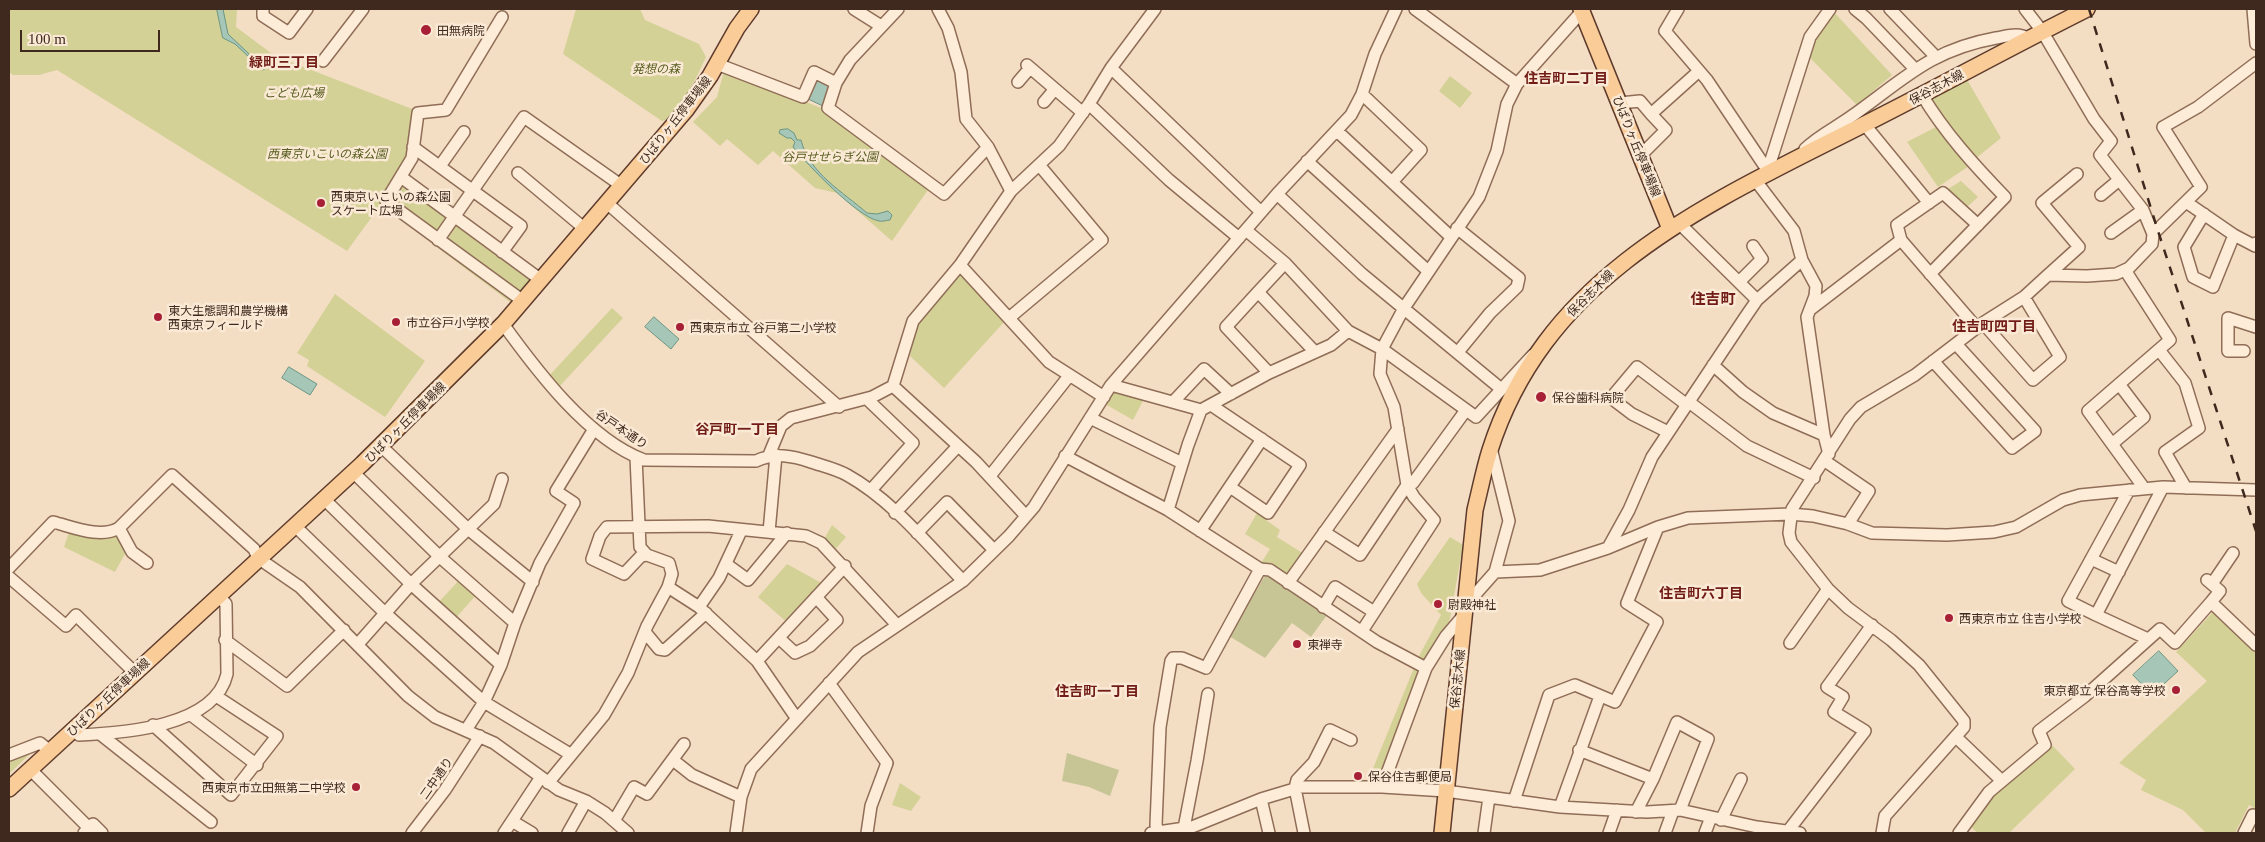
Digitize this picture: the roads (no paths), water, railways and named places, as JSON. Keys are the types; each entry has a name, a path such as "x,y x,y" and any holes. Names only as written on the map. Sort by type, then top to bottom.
{"main road":[{"name":"ひばりヶ丘停車場線","path":"9,789 381,446 504,324 686,110 751,9"},
{"name":"保谷志木線","path":"1442,833 1475,510 1491,448 1516,390 1546,343 1583,297 1602,279 1675,226 1795,160 2087,9"},
{"name":"ひばりヶ丘停車場線","path":"1582,10 1640,156 1675,226"}],"street":[{"path":"263,9 263,16 289,33 307,9"},
{"path":"323,61 363,9"},
{"path":"854,9 881,26"},
{"path":"898,9 850,60 836,83 828,108 944,194 988,147"},
{"path":"938,9 948,28 961,72 966,119 988,147 1010,191"},
{"path":"769,532 772,455 781,426 791,418 867,399 893,386 913,321 960,265 1010,191 1040,166 1059,146 1111,68 1155,9"},
{"path":"736,833 741,796 751,769 858,652 963,581 1026,516 1111,385 1243,235 1276,194 1351,114 1362,94 1376,54 1396,9"},
{"path":"1414,9 1517,84"},
{"path":"1678,9 1665,31 1699,71 1763,177 1794,231 1802,260 1816,286 1807,317 1827,458 1869,490 1848,524"},
{"path":"1763,177 1771,160 1810,37 1830,9"},
{"path":"1855,9 1914,68"},
{"path":"1890,9 1936,57"},
{"path":"2025,9 2036,35 2111,141 2100,156 2143,210 2153,234 2152,244 2125,270 2116,274 2088,276 2048,275"},
{"path":"2252,9 2256,44"},
{"path":"1362,631 1434,520 1414,497 1407,485 1394,407 1380,374 1382,349 1404,308 1479,196 1496,151 1507,104 1517,84 1582,10"},
{"path":"502,17 446,110 418,113 412,158 386,201 523,301"},
{"path":"1795,160 1811,144 1914,68 1960,46 2020,34 2036,35"},
{"path":"2153,234 2201,187 2163,127 2198,107 2256,63"},
{"path":"717,64 803,97 814,72 836,83"},
{"path":"1018,82 1028,67 1055,89 1086,108 1168,180 1285,263 1348,331 1382,349 1476,417 1500,388 1546,343"},
{"path":"1111,68 1261,212"},
{"path":"1651,114 1699,71"},
{"path":"1044,102 1055,89"},
{"path":"1362,94 1421,150 1392,182"},
{"path":"1922,95 1940,124 1971,162 2005,196 1930,274"},
{"path":"1620,103 1640,101 1666,130 1640,156"},
{"path":"438,240 524,117 622,186"},
{"path":"1865,125 1929,203"},
{"path":"1337,131 1392,182 1454,233 1519,278 1517,287 1490,313 1458,352"},
{"path":"440,166 464,132"},
{"path":"413,148 521,226 502,252"},
{"path":"1307,161 1428,271"},
{"path":"1009,318 1102,240 1040,166"},
{"path":"518,173 585,229"},
{"path":"1882,833 1885,816 1956,737 1964,727 1964,721 1919,665 1872,625 1848,608 1828,589 1791,542 1789,533 1790,514 1850,419 1861,407 1933,361 1980,326 2024,297 2079,247 2042,202 2077,174"},
{"path":"401,177 542,280"},
{"path":"2101,195 2119,180"},
{"path":"1978,225 1943,193 1897,225 1901,240 1930,274 2033,380 2060,357 2024,297"},
{"path":"1276,194 1362,274 1500,388"},
{"path":"2186,202 2234,235 2255,246 2256,243"},
{"path":"607,204 839,407"},
{"path":"2111,233 2143,210"},
{"path":"2204,214 2184,247 2193,277 2213,287 2234,235"},
{"path":"1675,226 1757,300"},
{"path":"1810,310 1901,240"},
{"path":"1739,282 1762,259 1753,246"},
{"path":"1608,548 1629,510 1652,457 1713,365 1757,300 1802,260"},
{"path":"1269,373 1226,327 1285,263"},
{"path":"960,265 1050,362 1104,397"},
{"path":"2125,270 2170,340 2088,411 2144,488"},
{"path":"1258,292 1315,352"},
{"path":"2244,351 2228,351 2228,318 2256,326"},
{"name":"谷戸本通り","path":"504,324 535,370 594,430 636,457 644,460 756,461 772,455"},
{"path":"1168,510 1182,463 1206,407 1269,373 1332,345 1348,331"},
{"path":"1933,361 2012,448 2035,431 1956,344"},
{"path":"2159,350 2185,383 2199,428 2165,452 2186,488"},
{"path":"1713,365 1743,392 1773,413 1824,435"},
{"path":"1668,432 1632,414 1611,398 1638,367 1747,446 1814,478"},
{"path":"1172,402 1204,369 1230,394"},
{"path":"990,476 1069,376"},
{"path":"2112,444 2144,417 2119,384"},
{"path":"1111,385 1172,402 1206,407 1262,439 1300,465 1268,513 1230,487"},
{"path":"893,386 990,476 1026,516"},
{"path":"867,399 913,443 871,490"},
{"path":"1324,532 1360,555 1407,485 1413,484 1466,410"},
{"path":"1090,418 1182,463"},
{"path":"1288,583 1398,429"},
{"path":"466,730 484,702 501,665 515,623 540,563 574,503 556,491 594,430"},
{"path":"1200,531 1262,439"},
{"path":"381,446 468,529 533,582"},
{"path":"895,513 958,446"},
{"path":"1465,600 1472,598 1494,572 1509,521 1491,448"},
{"path":"772,455 803,459 824,466 846,474 871,490 917,533 963,581"},
{"path":"1065,456 1168,510 1260,569 1270,570 1377,642 1426,668"},
{"path":"504,833 545,780 606,712 628,673 645,632 668,587 672,574 669,563 647,555 640,547 637,527 636,457"},
{"path":"353,472 440,557 515,623"},
{"path":"9,568 53,522 91,531 112,532 119,528 172,475 254,549 258,558 300,587 408,696 428,712 480,736 523,762 559,790 586,801 614,820 628,833"},
{"path":"358,644 384,612 411,584 494,504 502,479"},
{"path":"1494,572 1540,570 1608,548 1658,527 1688,518 1790,514 1812,516 1848,524 1872,532 1898,535 1947,535 1994,532 2023,525 2070,498 2163,487 2256,490"},
{"path":"2096,615 2163,487"},
{"path":"2129,490 2068,601 2148,639"},
{"path":"324,499 411,584 501,665"},
{"path":"917,533 947,502 994,550"},
{"path":"294,525 384,612 484,702 570,754"},
{"path":"647,555 641,556 624,574 592,559 600,536 607,527 708,526 806,536 821,543 845,566 897,625"},
{"path":"1514,801 1549,695 1575,685 1615,702 1658,622 1627,603 1658,527"},
{"path":"119,528 132,552 147,563"},
{"path":"645,632 659,649 665,650 702,610 741,530"},
{"path":"726,564 748,580 787,533"},
{"path":"1959,833 1989,792 2045,745 2039,731 2084,696 2160,630 2175,643 2220,591 2209,582 2233,553"},
{"path":"2091,559 2119,572"},
{"path":"757,661 845,566"},
{"path":"1260,569 1206,668 1182,658 1174,658 1171,661 1160,727 1156,825 1154,832 1191,829 1261,799 1295,788 1382,787 1446,791 1560,807 1636,812 1676,811 1716,819 1755,830 1797,833 1865,731 1834,712 1843,697 1827,687 1872,625"},
{"path":"9,577 66,626 76,615 134,672"},
{"path":"668,587 702,610 757,661 797,719"},
{"path":"1323,607 1335,587 1374,612"},
{"path":"1790,644 1828,589"},
{"path":"73,729 79,735 100,734 153,725 191,715 216,696 224,684 227,674 225,640 226,604 218,595"},
{"path":"779,638 794,653 810,646 837,620 816,597"},
{"path":"2211,602 2256,645"},
{"path":"1382,787 1426,668 1446,636 1463,616"},
{"path":"225,640 287,686 344,630"},
{"path":"829,683 887,763 871,806 867,833"},
{"path":"1191,829 1198,761 1208,694"},
{"path":"153,725 231,795 253,766 257,765 277,736 216,696"},
{"path":"1560,807 1578,750 1600,696"},
{"path":"191,715 257,765"},
{"path":"1636,812 1653,779 1677,722 1708,739 1665,833"},
{"path":"1304,833 1295,788 1297,780 1314,762 1330,730 1351,740"},
{"path":"100,734 211,822"},
{"name":"二中通り","path":"412,833 445,790 480,736"},
{"path":"1956,737 2002,782"},
{"path":"9,754 40,743 50,751"},
{"path":"614,820 634,787 647,794 684,744"},
{"path":"1578,750 1653,779"},
{"path":"673,760 692,775 741,796"},
{"path":"30,770 86,831 93,824 102,833"},
{"path":"1705,833 1741,779"},
{"path":"1484,833 1489,797"},
{"path":"1261,799 1269,833"},
{"path":"568,833 586,801"},
{"path":"1609,833 1617,810"},
{"path":"2244,833 2253,815 2256,817"},
{"path":"512,821 532,833"}],"railway":[{"path":"2089,9 2158,231 2256,531"}],"place":[{"name":"田無病院","path":"426,30"},
{"name":"西東京いこいの森公園 スケート広場","path":"321,203"},
{"name":"東大生態調和農学機構 西東京フィールド","path":"158,317"},
{"name":"市立谷戸小学校","path":"396,322"},
{"name":"西東京市立 谷戸第二小学校","path":"680,327"},
{"name":"保谷歯科病院","path":"1541,397"},
{"name":"尉殿神社","path":"1438,604"},
{"name":"西東京市立 住吉小学校","path":"1949,618"},
{"name":"東禅寺","path":"1297,644"},
{"name":"東京都立 保谷高等学校","path":"2176,690"},
{"name":"保谷住吉郵便局","path":"1358,776"},
{"name":"西東京市立田無第二中学校","path":"356,787"}],"district":[{"name":"緑町三丁目","path":"284,62"},
{"name":"住吉町二丁目","path":"1566,78"},
{"name":"住吉町","path":"1713,298"},
{"name":"住吉町四丁目","path":"1994,326"},
{"name":"谷戸町一丁目","path":"737,429"},
{"name":"住吉町六丁目","path":"1701,593"},
{"name":"住吉町一丁目","path":"1097,691"}],"park label":[{"name":"発想の森","path":"656,68"},
{"name":"こども広場","path":"294,92"},
{"name":"西東京いこいの森公園","path":"327,153"},
{"name":"谷戸せせらぎ公園","path":"830,156"}]}
